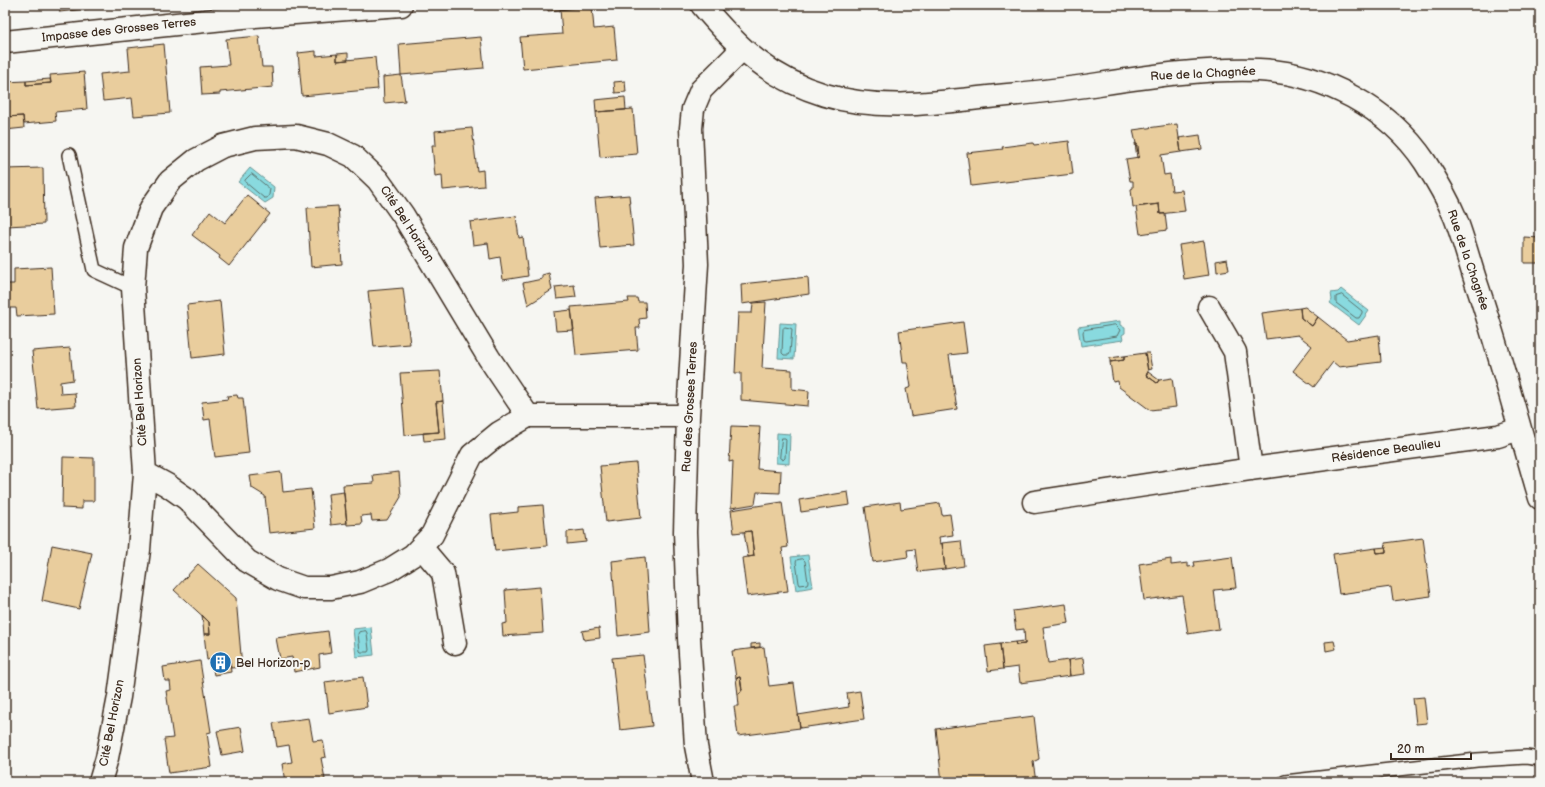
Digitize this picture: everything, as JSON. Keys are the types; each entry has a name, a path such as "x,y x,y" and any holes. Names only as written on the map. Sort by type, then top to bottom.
{"street":[{"name":"Impasse des Grosses Terres","path":"5,42 243,17 401,5"},
{"name":"Rue de la Chagnée","path":"702,5 742,50 779,76 799,86 826,96 855,102 891,105 925,105 1077,87 1152,76 1262,70 1316,81 1342,91 1376,111 1401,133 1424,160 1455,217 1490,323 1519,429 1540,498"},
{"name":"Rue des Grosses Terres","path":"703,782 696,746 689,638 685,532 688,416 697,264 692,128 693,109 701,90 742,50"},
{"name":"Cité Bel Horizon","path":"100,782 118,697 139,550 145,473 133,288 136,248 151,208 170,181 196,160 223,146 255,138 296,136 328,144 353,156 378,180 402,215 489,358 528,416"},
{"path":"1209,306 1235,352 1252,469"},
{"path":"145,473 167,485 186,499 247,561 278,579 304,588 331,588 360,582 389,570 413,555 432,535 472,454 499,433 528,416 688,416"},
{"name":"Résidence Beaulieu","path":"1034,502 1252,469 1498,436 1519,429"},
{"path":"421,547 443,574 455,643"}],"lane":[{"path":"69,155 94,270 133,288"},
{"path":"1285,782 1477,760 1526,757 1540,759"}],"water":[{"path":"250,168 274,187 273,198 265,203 238,182"},
{"path":"1341,289 1369,311 1359,325 1330,303 1332,300 1331,293 1338,292"},
{"path":"1120,321 1120,325 1125,328 1125,333 1122,335 1123,340 1081,346 1078,327"},
{"path":"780,323 796,324 794,359 778,358"},
{"path":"777,433 790,434 789,464 776,463"},
{"path":"808,555 813,587 796,590 791,557"},
{"path":"371,627 374,655 356,657 353,629"}],"building":[{"path":"59,5 93,5 93,8 60,12"},
{"path":"548,5 577,5 578,8 548,11"},
{"path":"592,7 594,29 614,27 617,60 523,69 520,37 562,34 560,9"},
{"path":"259,36 262,67 272,67 273,87 202,95 200,67 229,65 226,39"},
{"path":"481,37 484,68 401,75 399,44"},
{"path":"164,44 170,113 134,116 132,98 103,101 100,74 130,71 128,48"},
{"path":"316,51 316,56 337,54 337,61 375,57 378,89 302,96 298,53"},
{"path":"348,53 348,60 337,61 337,54"},
{"path":"84,72 87,109 55,112 56,121 24,124 23,116 5,117 5,82 26,81 26,85 51,83 50,75"},
{"path":"401,75 405,101 384,103 383,77"},
{"path":"50,79 51,83 26,85 26,81"},
{"path":"625,81 626,92 615,93 614,82"},
{"path":"625,97 626,110 596,112 595,100"},
{"path":"633,109 637,154 600,157 596,112"},
{"path":"23,116 24,128 5,130 5,117"},
{"path":"1177,124 1181,152 1161,155 1164,175 1170,174 1172,191 1182,190 1185,211 1160,214 1159,204 1133,207 1131,189 1133,188 1133,181 1130,181 1126,159 1139,157 1133,130"},
{"path":"472,128 477,171 483,170 484,186 443,190 442,175 435,176 432,145 436,145 435,131"},
{"path":"1200,135 1202,149 1181,152 1179,138"},
{"path":"1069,141 1073,174 971,186 967,153 1003,149 1002,147 1033,143 1034,145"},
{"path":"1135,143 1138,145 1139,157 1137,158"},
{"path":"43,168 44,224 7,226 5,169"},
{"path":"247,195 270,214 229,266 219,258 220,256 192,235 210,211 225,223"},
{"path":"629,195 634,245 600,248 595,198"},
{"path":"1159,204 1160,214 1165,214 1167,230 1140,234 1136,207"},
{"path":"338,206 342,264 311,267 307,208"},
{"path":"516,216 519,238 523,237 528,276 503,280 500,257 490,259 488,243 473,245 470,222"},
{"path":"1524,237 1540,238 1540,263 1524,263"},
{"path":"1204,241 1209,275 1184,279 1179,245"},
{"path":"1227,259 1229,270 1217,272 1216,261"},
{"path":"51,267 54,314 17,316 16,308 5,308 5,284 14,284 14,269"},
{"path":"549,273 552,290 528,305 523,283 542,279 542,275"},
{"path":"808,277 809,294 742,304 741,284"},
{"path":"574,285 576,297 557,299 555,287"},
{"path":"403,288 410,344 374,347 368,291"},
{"path":"628,298 637,298 638,302 645,302 646,318 639,319 640,328 636,328 638,350 576,355 571,307 629,302"},
{"path":"220,301 225,354 192,358 187,305"},
{"path":"766,302 762,368 792,370 792,389 809,391 808,406 741,400 741,373 735,373 738,313 752,313 753,303"},
{"path":"1305,307 1318,317 1312,326 1301,318 1300,308"},
{"path":"1300,308 1301,318 1312,326 1318,317 1347,340 1379,335 1381,362 1339,367 1333,362 1314,387 1293,371 1312,346 1298,335 1266,339 1262,313"},
{"path":"571,310 574,330 556,331 554,312"},
{"path":"963,322 967,353 949,355 957,409 911,416 906,389 911,387 907,362 903,362 899,331"},
{"path":"70,348 73,380 60,382 61,394 75,393 76,406 38,409 32,351"},
{"path":"1145,353 1148,372 1146,375 1157,383 1159,380 1172,378 1176,407 1150,410 1119,387 1118,381 1113,382 1110,362 1124,360 1124,356"},
{"path":"1145,353 1149,353 1152,369 1148,370"},
{"path":"1124,356 1124,360 1110,362 1110,358"},
{"path":"440,371 443,401 436,402 439,432 405,435 400,373"},
{"path":"1148,372 1159,380 1157,383 1146,375"},
{"path":"237,395 238,398 243,398 249,453 215,457 210,419 204,420 202,402 228,399 227,396"},
{"path":"443,401 446,439 424,441 423,433 439,432 436,402"},
{"path":"731,426 760,427 757,469 781,471 780,493 757,492 755,504 731,508 733,461 729,462"},
{"path":"63,457 94,458 94,501 82,501 82,509 62,508"},
{"path":"636,463 641,518 606,522 600,466"},
{"path":"281,472 283,492 311,489 315,528 269,533 265,496 252,488 250,476"},
{"path":"399,472 401,497 387,520 372,521 371,515 361,516 362,524 347,525 343,485 374,483 373,475"},
{"path":"344,492 347,523 331,525 328,494"},
{"path":"848,492 850,505 801,512 799,500"},
{"path":"782,502 788,547 782,548 788,591 747,596 742,558 754,556 751,531 734,533 731,510"},
{"path":"900,502 901,509 940,503 942,515 950,514 953,535 939,537 940,544 942,543 945,569 918,572 915,549 907,550 908,557 873,562 865,507"},
{"path":"543,505 547,546 495,551 491,515 518,512 518,507"},
{"path":"584,530 586,542 567,544 567,532"},
{"path":"751,531 754,556 748,557 744,532"},
{"path":"1423,538 1431,596 1393,601 1391,587 1339,594 1333,554 1376,548 1377,553 1386,552 1385,543"},
{"path":"961,541 964,566 945,569 942,543"},
{"path":"52,545 92,553 79,609 42,601"},
{"path":"1386,547 1386,552 1377,553 1376,548"},
{"path":"645,557 650,632 618,636 612,561"},
{"path":"1232,557 1236,588 1214,590 1219,629 1188,634 1182,595 1144,600 1139,564 1171,559 1171,565 1188,563 1188,567 1195,566 1194,562"},
{"path":"198,564 236,598 242,667 231,668 229,656 207,660 204,634 210,634 209,622 174,590"},
{"path":"540,587 543,633 503,636 502,624 507,623 505,590"},
{"path":"1066,604 1069,623 1043,627 1048,663 1068,660 1070,676 1020,683 1018,667 1003,669 1000,644 1015,642 1016,645 1025,644 1024,629 1016,630 1013,611"},
{"path":"202,615 209,622 210,634 204,634"},
{"path":"599,628 600,638 584,640 582,631"},
{"path":"328,631 331,653 319,655 320,667 294,672 292,657 280,659 276,638"},
{"path":"1025,641 1025,644 1016,645 1015,642"},
{"path":"1334,641 1336,649 1326,651 1325,642"},
{"path":"760,643 760,647 751,648 751,644"},
{"path":"1000,644 1003,669 988,671 985,646"},
{"path":"764,647 769,686 794,683 800,728 738,736 734,706 739,706 738,695 742,690 740,677 736,678 732,651"},
{"path":"643,655 652,726 620,730 612,658"},
{"name":"Bel Horizon-p","path":"229,656 231,672 214,675 211,659"},
{"path":"1083,658 1085,674 1070,676 1068,660"},
{"path":"200,661 211,732 207,733 212,767 169,773 164,739 173,738 166,691 171,690 170,681 165,681 163,667"},
{"path":"363,677 367,707 329,713 325,682"},
{"path":"740,677 742,690 738,695 736,678"},
{"path":"860,691 864,719 800,728 798,715 849,707 847,693"},
{"path":"1424,697 1427,723 1416,724 1413,698"},
{"path":"1034,716 1039,759 1033,762 1036,782 942,782 936,729"},
{"path":"309,718 313,741 323,740 326,757 321,758 325,779 320,780 321,782 285,782 282,764 292,762 289,745 277,747 273,723"},
{"path":"241,727 245,751 222,755 217,731"},
{"path":"251,779 252,782 232,782"}],"place":[{"name":"Bel Horizon-p","path":"221,663"}]}
